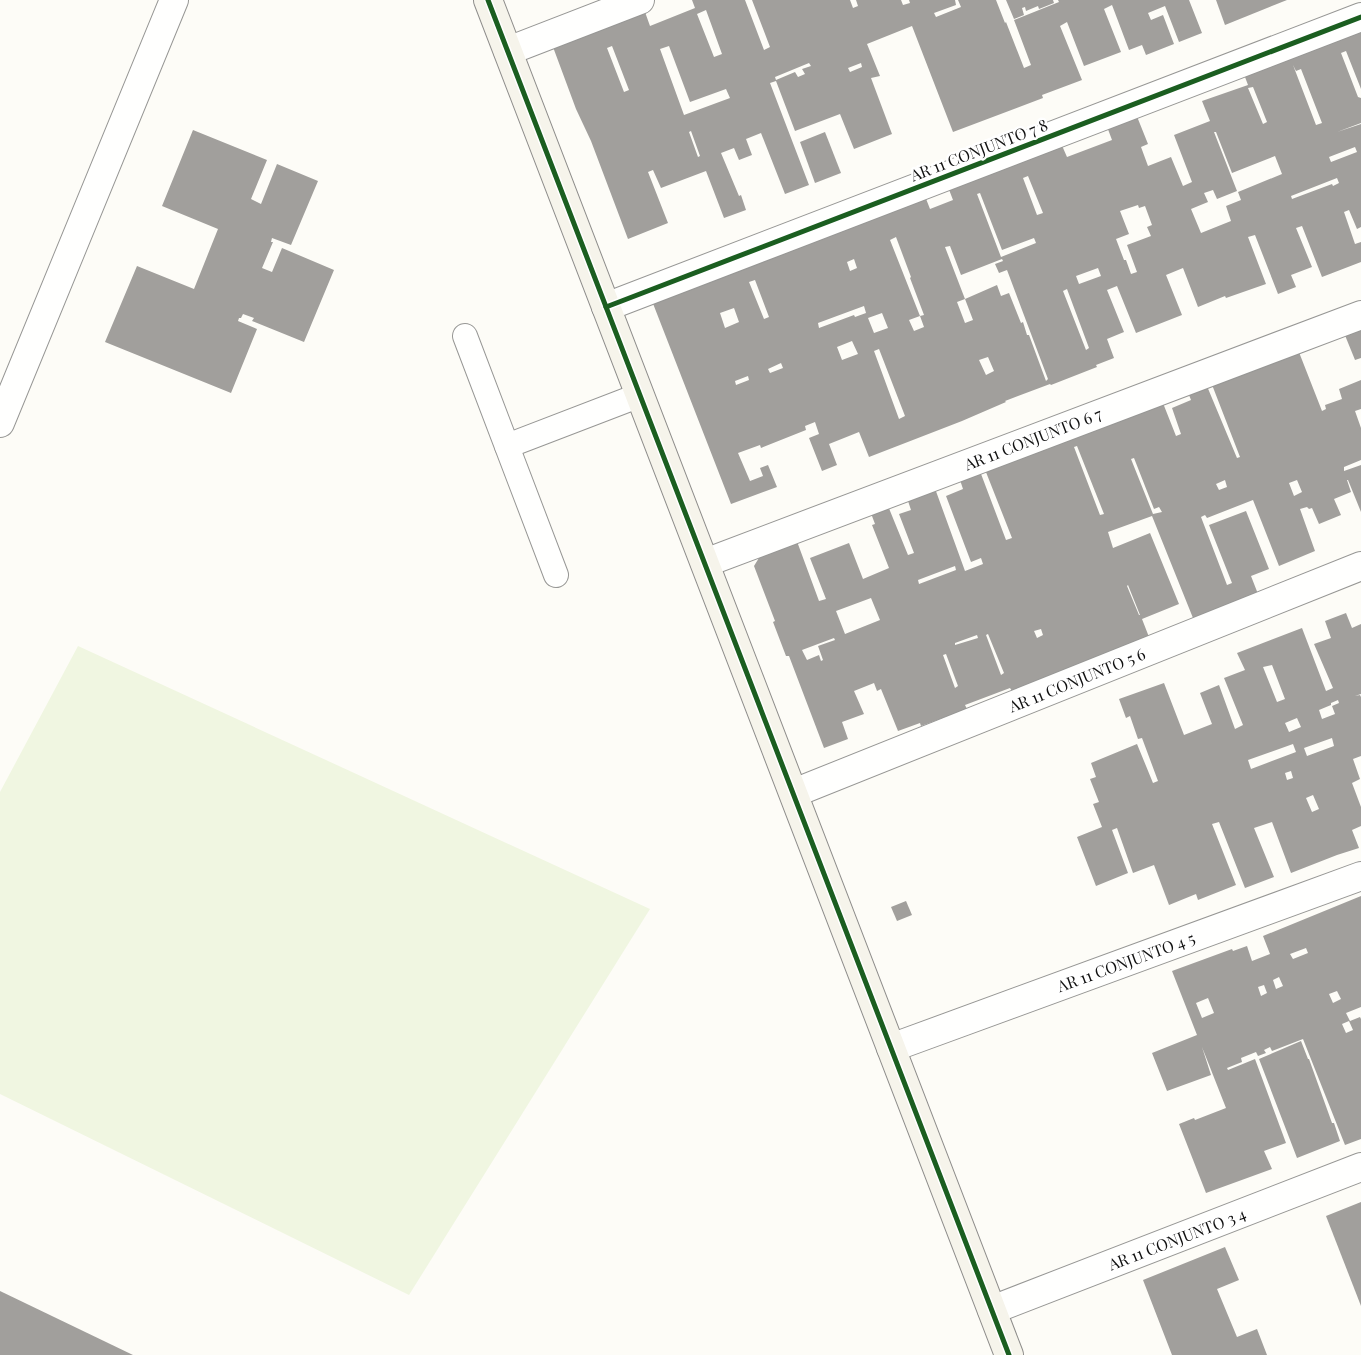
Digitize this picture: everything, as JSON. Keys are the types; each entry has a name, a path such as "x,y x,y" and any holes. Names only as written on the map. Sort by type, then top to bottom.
{"street":[{"path":"0,423 174,0"},
{"path":"488,0 1009,1355"},
{"path":"508,51 640,0"},
{"name":"AR 11 CONJUNTO 7 8","path":"606,307 1361,17"},
{"name":"AR 11 CONJUNTO 6 7","path":"705,563 1361,315"},
{"name":"AR 11 CONJUNTO 5 6","path":"794,793 1361,566"},
{"name":"AR 11 CONJUNTO 4 5","path":"891,1048 1361,876"},
{"name":"AR 11 CONJUNTO 3 4","path":"992,1310 1361,1167"}],"lane":[{"path":"465,336 556,575"},
{"path":"507,446 640,395"}],"green space":[{"path":"78,646 650,909 409,1295 0,1094 0,792"}],"building":[{"path":"692,0 745,0 764,50 770,47 752,0 850,0 853,8 858,6 856,0 901,0 903,5 910,3 909,0 955,0 956,5 934,13 936,17 961,7 958,0 996,0 1024,68 1031,65 1014,20 1059,2 1058,0 1189,0 1202,33 1179,42 1165,6 1148,13 1151,20 1163,15 1174,44 1146,55 1142,45 1129,50 1112,5 1104,9 1121,52 1084,66 1067,22 1060,26 1082,80 1042,95 1043,98 953,132 912,26 867,44 880,76 871,78 892,134 854,149 840,114 795,131 776,81 770,83 809,185 785,194 761,133 746,139 752,155 739,160 734,148 721,153 746,210 724,218 706,171 661,188 653,170 648,172 668,223 628,239 553,47 645,12 650,26 695,8","holes":["706,10 722,54 714,57 697,14","612,46 629,90 624,92 607,48","669,46 690,102 726,89 730,98 684,115 660,49","809,63 811,66 802,69 805,74 798,77 795,72 776,80 775,77","861,63 862,67 850,72 848,68","691,131 700,156 698,157 689,132"]},
{"path":"1006,0 1053,0 1054,3 1039,9 1038,6 1026,11 1025,7 1022,8 1024,15 1014,19"},
{"path":"1216,0 1287,0 1225,25"},
{"path":"1361,23 1361,89 1346,51 1341,53 1358,97 1361,98 1361,123 1337,132 1361,124 1361,227 1357,229 1349,210 1344,212 1355,244 1361,242 1361,262 1322,277 1302,226 1296,228 1312,267 1291,275 1296,287 1278,294 1255,235 1248,237 1266,284 1226,298 1225,296 1198,307 1183,268 1166,275 1182,315 1136,333 1117,286 1107,290 1124,332 1107,339 1114,358 1096,365 1097,367 1005,401 962,421 869,457 859,432 829,444 837,465 822,471 809,438 819,434 815,422 805,426 806,430 761,448 760,445 738,453 750,481 763,476 760,468 768,465 777,487 731,504 652,301 923,191 930,209 953,200 948,187 1060,141 1067,157 1112,140 1106,124 1136,114 1148,144 1141,147 1148,166 1171,157 1183,186 1192,182 1174,135 1210,121 1202,101 1248,85 1242,69","holes":["1293,65 1296,71 1301,69 1322,123 1316,125","1253,87 1267,122 1263,124 1248,88","1214,132 1216,132 1232,173 1275,156 1282,174 1238,192 1241,200 1226,206 1231,221 1201,233 1191,209 1208,202 1204,193 1213,190 1217,199 1237,191","1355,147 1357,152 1331,162 1329,157","1028,176 1043,213 1037,215 1023,178","1337,178 1339,183 1333,186 1332,184 1292,199 1291,196","980,193 1002,250 1034,238 1036,243 1001,257 977,194","1138,205 1139,208 1145,206 1152,225 1147,227 1151,236 1127,245 1137,272 1131,274 1126,260 1124,260 1116,239 1129,234 1120,211","896,237 924,315 920,316 890,240","950,246 961,275 1002,259 1003,261 995,264 999,273 1007,270 1048,379 1046,381 1029,335 1027,335 1023,322 1021,323 1009,293 1001,296 997,285 965,299 945,247","854,259 857,268 850,271 847,262","1098,268 1101,276 1079,284 1076,276","755,280 769,317 764,319 749,282","1067,289 1089,348 1086,350 1063,291","965,299 973,320 965,323 957,302","864,306 866,313 855,317 854,315 819,328 818,323","734,308 739,322 725,328 720,313","882,313 888,328 874,333 868,318","920,316 924,327 914,331 909,320","852,341 858,354 842,360 837,347","879,349 905,416 899,419 874,351","988,357 994,371 986,375 979,360","781,363 783,368 770,373 768,369","748,376 749,380 736,385 735,381"]},
{"path":"193,130 267,160 251,199 261,204 277,164 318,181 291,245 272,238 271,242 273,242 262,268 272,272 282,248 334,270 304,342 252,321 254,318 243,314 239,318 238,321 257,329 231,393 105,342 137,266 194,289 218,229 162,206"},
{"path":"825,132 841,173 815,183 800,142"},
{"path":"1361,314 1361,358 1355,360 1340,323"},
{"path":"1295,342 1322,411 1326,409 1325,405 1342,399 1339,389 1361,380 1361,409 1355,411 1361,428 1361,460 1344,467 1344,471 1361,465 1361,512 1348,480 1351,492 1334,499 1341,515 1319,524 1312,508 1300,509 1315,551 1279,566 1253,500 1207,518 1205,515 1201,517 1227,585 1232,583 1209,525 1246,511 1269,569 1251,576 1258,594 1193,618 1152,516 1108,532 1113,548 1150,533 1179,604 1142,619 1149,637 1012,691 1010,688 965,705 967,709 921,726 920,723 898,731 881,689 877,691 874,683 854,691 864,714 842,722 848,739 824,748 789,656 786,656 754,566 765,548 795,536 819,601 826,599 810,558 849,543 863,579 889,568 872,525 875,524 869,508 886,501 908,555 914,553 899,514 911,510 905,492 933,483 965,571 983,564 981,558 971,562 946,496 963,489 958,474 978,466 1006,540 1012,538 982,462 1159,393 1176,436 1181,434 1172,408 1191,400 1185,385 1204,379 1237,458 1240,457 1209,377","holes":["1077,446 1104,514 1100,515 1074,447","1134,458 1154,509 1159,507 1162,512 1153,514 1131,459","1225,480 1227,487 1219,490 1216,484","1297,480 1302,492 1294,496 1289,483","955,566 956,570 919,584 918,580","1128,585 1140,615 1127,586","871,598 880,620 845,634 836,611","1041,629 1043,635 1037,638 1034,631","988,634 1004,673 1001,675 986,635","977,635 978,638 955,645 955,643","834,638 835,640 818,646 823,660 821,661 819,655 807,660 802,650","946,654 958,686 955,688 943,655"]},
{"path":"1346,613 1352,628 1361,624 1361,694 1355,696 1360,695 1361,697 1361,756 1353,759 1360,779 1352,783 1361,807 1361,826 1352,830 1359,848 1291,873 1272,822 1254,828 1274,877 1245,888 1219,822 1212,824 1236,885 1198,900 1196,894 1169,905 1154,865 1133,873 1117,828 1112,830 1128,873 1096,886 1077,837 1102,827 1093,804 1099,802 1090,779 1096,777 1091,763 1137,744 1153,783 1158,781 1142,738 1138,739 1130,716 1126,718 1119,699 1164,683 1184,735 1212,724 1200,693 1219,685 1235,729 1243,725 1224,678 1245,670 1237,653 1302,628 1326,691 1333,688 1314,644 1331,638 1325,621","holes":["1272,665 1285,699 1277,702 1263,667","1338,700 1339,703 1332,706 1335,714 1322,719 1319,710 1331,705 1331,703","1297,718 1301,727 1289,732 1285,723","1332,738 1334,746 1307,756 1304,748","1293,744 1296,752 1251,769 1248,760","1291,771 1293,778 1287,780 1285,773","1313,795 1319,809 1312,812 1306,798"]},
{"path":"1361,896 1361,1007 1346,1013 1350,1021 1360,1017 1361,1019 1361,1139 1345,1145 1303,1039 1272,1051 1270,1047 1264,1050 1266,1053 1258,1056 1256,1052 1241,1058 1242,1062 1227,1068 1228,1070 1255,1059 1286,1143 1264,1151 1272,1169 1206,1193 1179,1124 1226,1108 1202,1047 1211,1075 1167,1091 1152,1053 1197,1035 1172,971 1232,949 1233,951 1247,946 1252,961 1270,954 1263,936","holes":["1306,948 1308,953 1293,959 1290,954","1279,977 1283,986 1276,989 1273,980","1264,985 1267,993 1261,996 1258,987","1337,991 1341,999 1333,1003 1329,994","1208,998 1214,1013 1202,1018 1196,1003","1349,1021 1353,1030 1346,1033 1342,1024"]},
{"path":"906,901 912,915 897,921 891,907"},
{"path":"1301,1041 1340,1141 1297,1158 1259,1059"},
{"path":"1361,1202 1361,1306 1326,1216"},
{"path":"1225,1247 1239,1280 1217,1289 1237,1337 1257,1329 1267,1355 1172,1355 1143,1280"},
{"path":"0,1291 133,1355 0,1355"}],"cycle path":[{"path":"488,0 1009,1355"},
{"path":"606,307 1361,17"}]}
